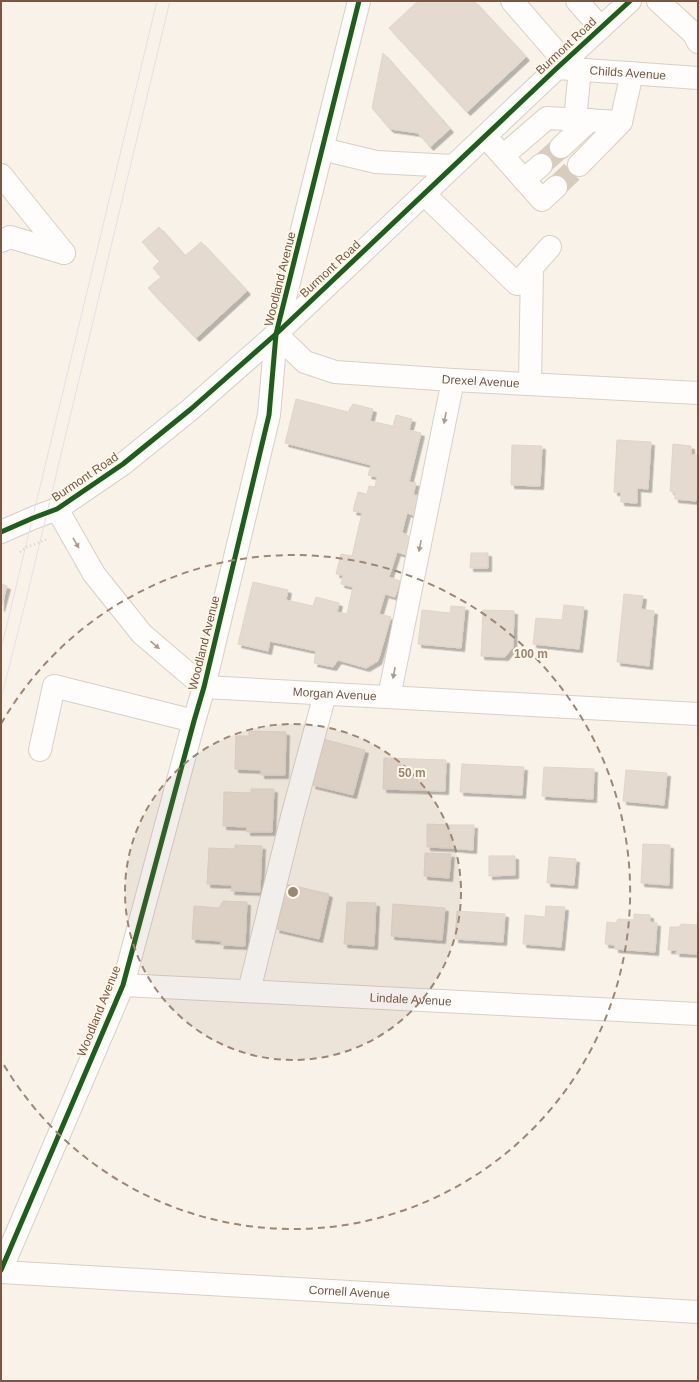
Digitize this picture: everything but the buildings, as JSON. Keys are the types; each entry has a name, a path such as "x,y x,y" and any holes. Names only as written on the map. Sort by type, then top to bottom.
{"street":[{"name":"Woodland Avenue","path":"1,1271 123,985 204,687 268,415 276,334 359,1"},
{"path":"512,1 567,66 583,120"},
{"path":"578,1 601,28"},
{"name":"Burmont Road","path":"1,532 57,509 123,464 191,409 276,334 485,136 567,66 601,28 630,1"},
{"path":"658,1 694,34 698,42"},
{"name":"Childs Avenue","path":"567,66 698,78"},
{"path":"579,165 621,122 632,73"},
{"path":"503,156 547,118 621,122"},
{"path":"561,147 583,120"},
{"path":"485,136 542,200 556,187"},
{"path":"322,149 376,162 453,166"},
{"path":"524,180 541,165"},
{"path":"1,175 64,254 10,237 1,241"},
{"path":"424,194 517,284 550,247"},
{"path":"530,384 532,266"},
{"name":"Drexel Avenue","path":"276,334 305,362 335,372 698,393"},
{"path":"389,697 453,380"},
{"path":"57,509 94,574 142,634 204,687"},
{"path":"40,750 54,686 194,721"},
{"name":"Morgan Avenue","path":"204,687 698,714"},
{"path":"248,991 325,694"},
{"name":"Lindale Avenue","path":"123,985 698,1014"},
{"name":"Cornell Avenue","path":"1,1271 698,1312"}],"path":[{"path":"20,552 27,547 69,531"}],"tunnel":[{"path":"541,165 561,147"},
{"path":"556,187 579,165"}],"tram line":[{"path":"1,649 157,1"},
{"path":"1,699 170,1"}],"cycle path":[{"path":"1,1270 123,985 204,687 269,415 276,334 359,1"},
{"path":"1,532 57,509 123,464 191,409 276,334 557,68 630,1"}]}
